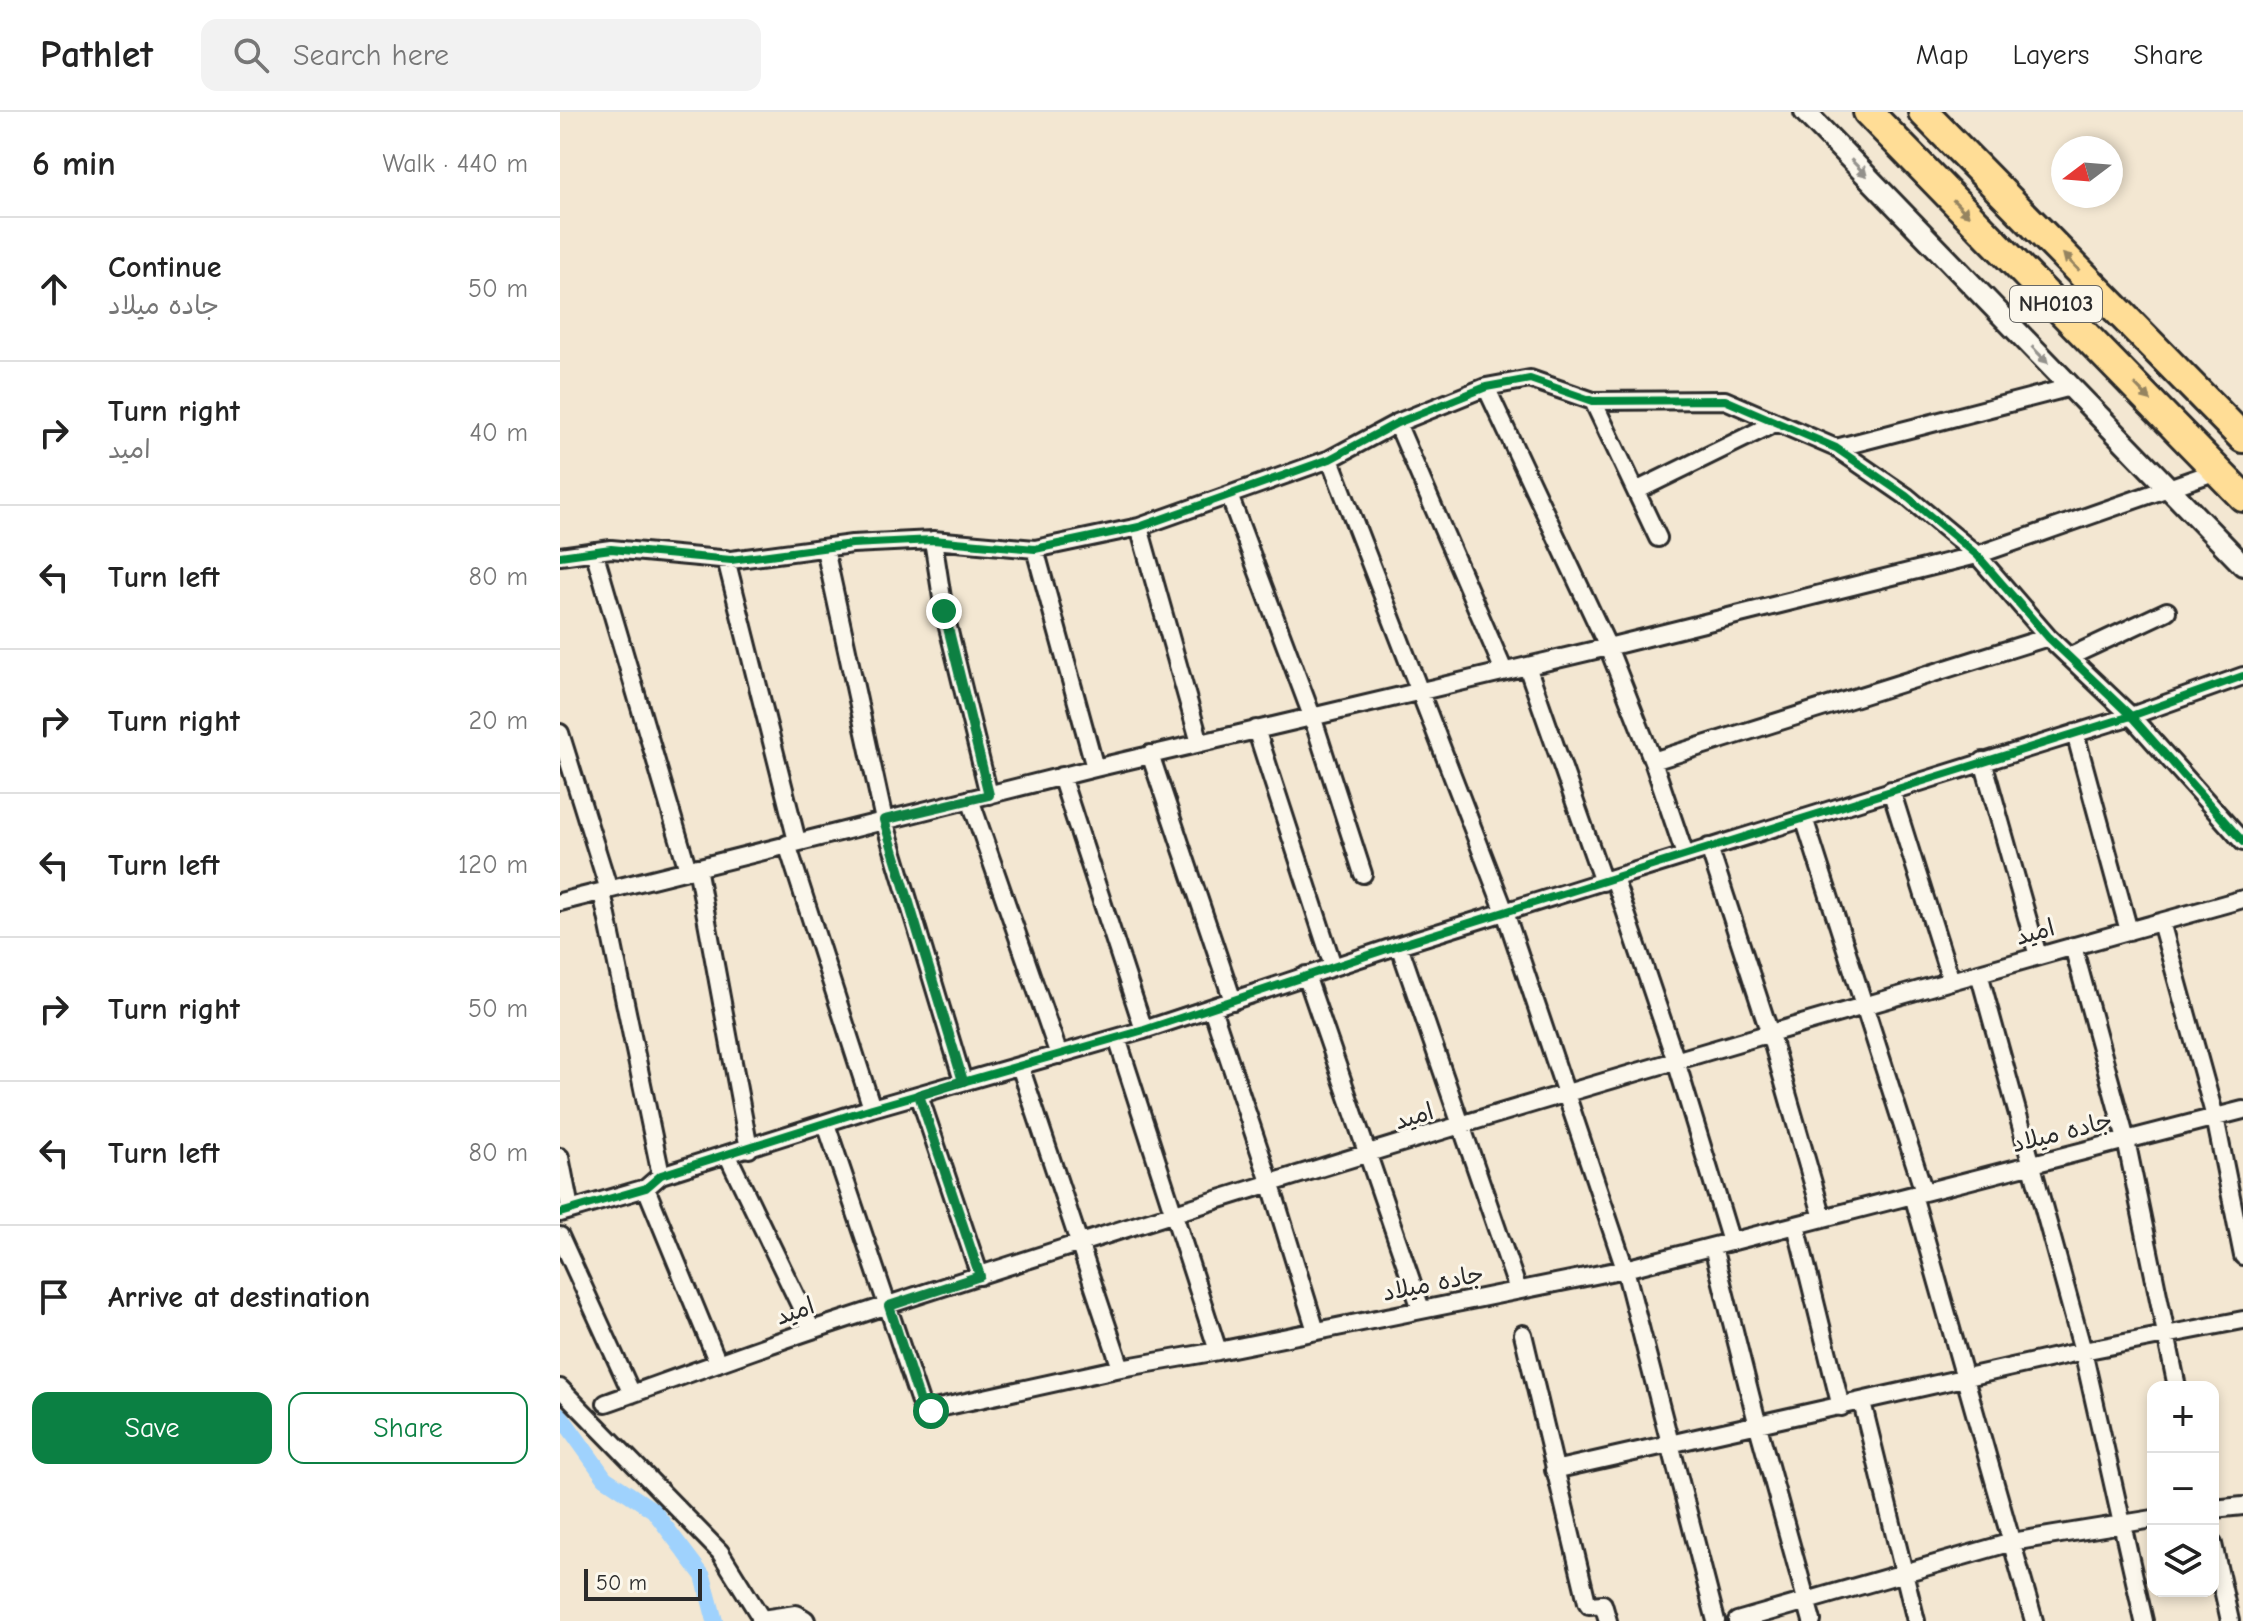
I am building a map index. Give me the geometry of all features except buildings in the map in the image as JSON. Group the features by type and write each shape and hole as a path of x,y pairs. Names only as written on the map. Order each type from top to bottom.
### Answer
{"highway":[{"name":"NH0103","path":"1868,112 2243,497"},
{"path":"1932,114 2243,438"}],"street":[{"path":"1805,112 2243,565"},
{"path":"560,556 611,549 726,559 852,544 933,540 1035,549 1139,527 1330,459 1397,423 1486,387 1530,379 1593,401 1725,400 1836,448 1906,496 1977,555 2048,637 2131,716 2243,842"},
{"path":"1486,387 1608,647 1653,761 1685,855"},
{"path":"1836,448 2071,387"},
{"path":"1593,401 1658,538"},
{"path":"1397,423 1504,671"},
{"path":"1636,491 1775,423"},
{"path":"1330,459 1505,912 1625,1269 1716,1621"},
{"path":"560,902 1150,754 1608,647 1977,555 2217,471"},
{"path":"1229,495 1312,716 1363,874"},
{"path":"1139,527 1200,743"},
{"path":"933,540 944,611 989,795"},
{"path":"825,549 884,820 963,1081"},
{"path":"1035,549 1095,768"},
{"path":"594,551 693,868 749,1149"},
{"path":"726,559 792,842 872,1108"},
{"path":"2069,657 2167,611"},
{"path":"1653,761 2048,637"},
{"path":"1527,666 1676,1061 1731,1242"},
{"path":"560,1157 565,1210 646,1188 661,1175 872,1108 1144,1030 1399,945 2131,716 2243,676"},
{"path":"1256,729 1333,966"},
{"path":"560,733 606,891 661,1175"},
{"path":"2075,733 2129,931"},
{"path":"1150,754 1233,1001"},
{"path":"1983,761 2038,956"},
{"path":"1061,776 1144,1030"},
{"path":"1891,790 1951,981"},
{"path":"970,799 1059,1055"},
{"path":"1804,818 1864,1005 1919,1194 1965,1378 2034,1621"},
{"path":"1709,847 1770,1034 1823,1218"},
{"name":"امید","path":"606,1403 812,1330 1175,1214 1864,1005 2243,899"},
{"path":"2161,922 2215,1117 2243,1256"},
{"path":"1399,945 1518,1290"},
{"path":"2073,946 2126,1140 2176,1381"},
{"path":"1979,973 2083,1351 2144,1621"},
{"path":"1306,975 1421,1309"},
{"path":"1212,1008 1316,1331"},
{"path":"1117,1038 1218,1351"},
{"path":"1020,1066 1121,1368"},
{"path":"919,1095 980,1276"},
{"name":"جاده میلاد","path":"826,1124 925,1411 1121,1368 1625,1269 2243,1110"},
{"path":"728,1156 812,1330"},
{"path":"646,1188 718,1363"},
{"path":"1796,1225 1841,1407"},
{"path":"560,1236 632,1394"},
{"path":"1713,1247 1812,1621"},
{"path":"1554,1470 2083,1351 2243,1320"},
{"path":"1523,1334 1587,1602 1589,1605 1603,1604 1608,1621"},
{"path":"560,1388 647,1481 720,1552 763,1621 796,1616 804,1621"},
{"path":"1862,1402 1916,1621"},
{"path":"2219,1508 2243,1506"},
{"path":"1737,1621 2012,1542 2147,1520"},
{"path":"2219,1571 2230,1621"}],"waterway":[{"path":"560,1415 605,1478 653,1510 703,1576 715,1621"}],"cycle path":[{"path":"560,556 611,549 731,560 852,544 933,540 1035,549 1139,527 1330,459 1397,423 1486,387 1530,379 1593,401 1725,400 1836,448 1906,496 1977,555 2048,637 2131,716 2243,842"},
{"path":"560,1213 646,1188 661,1175 872,1108 1144,1030 1399,945 2131,716 2243,676"}],"route":[{"path":"931,1411 922,1408 889,1306 980,1276 919,1095 963,1081 884,820 989,795 944,611"}]}
